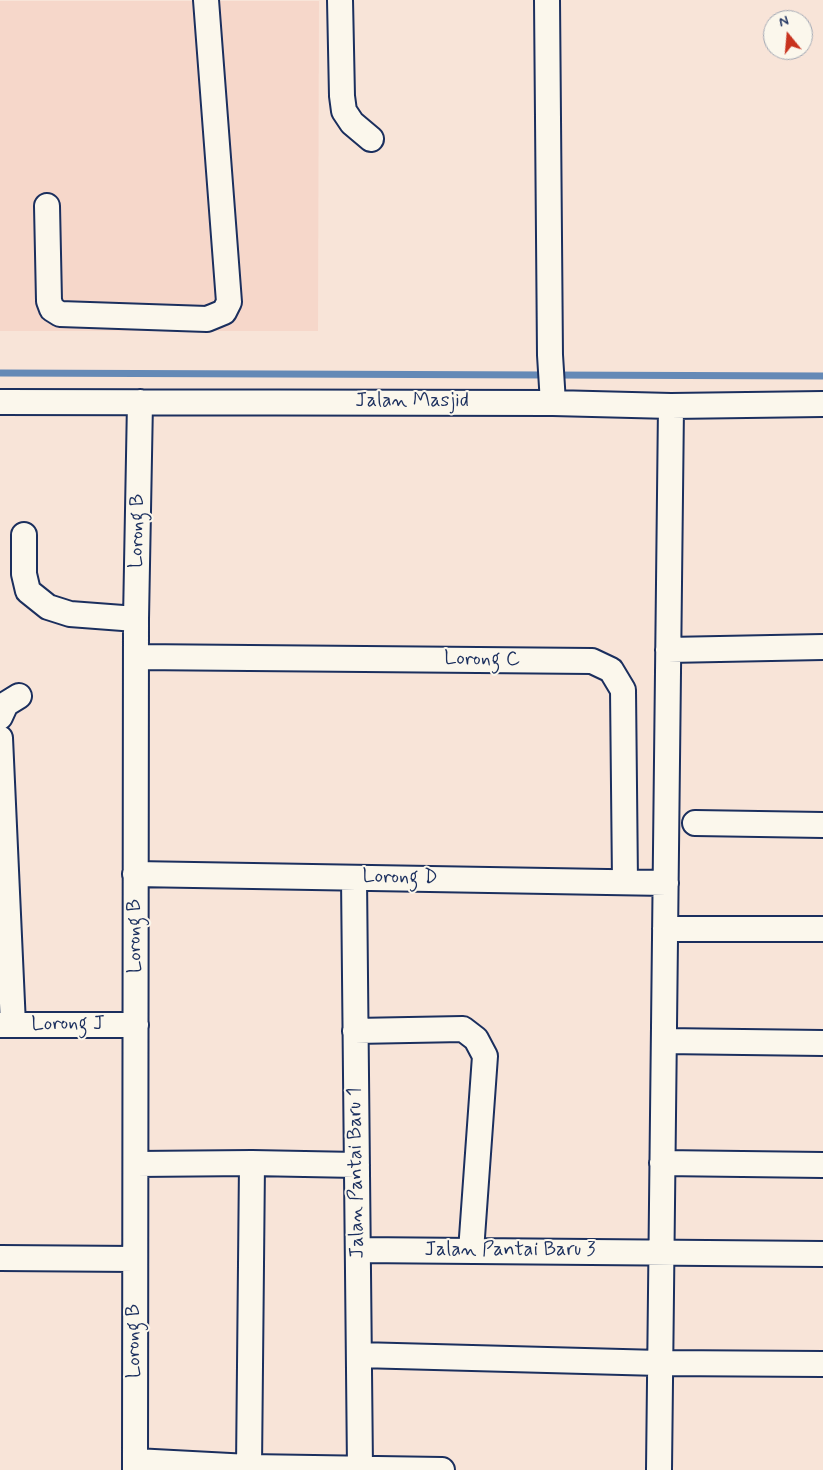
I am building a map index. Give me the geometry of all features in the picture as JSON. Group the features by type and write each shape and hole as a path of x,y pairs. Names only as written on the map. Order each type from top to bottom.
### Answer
{"street":[{"path":"47,206 49,301 52,309 60,314 207,319 224,312 229,302 206,0"},
{"path":"340,0 344,111 352,123 371,139"},
{"path":"547,0 550,355 553,392"},
{"name":"Jalan Masjid","path":"0,402 140,402 553,392 671,406 823,404"},
{"name":"Lorong B","path":"135,1465 136,620 140,402"},
{"path":"659,1470 671,406"},
{"path":"24,535 24,574 28,591 48,607 70,614 136,620"},
{"path":"668,650 823,647"},
{"name":"Lorong C","path":"136,657 592,661 611,670 624,690 625,882"},
{"path":"0,717 6,704 19,696"},
{"path":"0,738 6,1025"},
{"path":"695,823 823,825"},
{"name":"Lorong D","path":"135,874 666,883"},
{"name":"Jalan Pantai Baru 1","path":"354,878 360,1468"},
{"path":"665,928 823,929"},
{"name":"Lorong J","path":"6,1025 136,1025"},
{"path":"356,1032 463,1029 476,1039 485,1056 471,1251"},
{"path":"664,1041 823,1043"},
{"path":"136,1164 252,1163 357,1165"},
{"path":"249,1467 252,1163"},
{"path":"662,1163 823,1165"},
{"name":"Jalan Pantai Baru 3","path":"358,1250 823,1254"},
{"path":"0,1258 135,1259"},
{"path":"359,1355 660,1363 823,1364"},
{"path":"135,1465 442,1470"}],"shaded area":[{"path":"0,1 319,1 318,331 0,331"}],"waterway":[{"path":"0,373 823,376"}]}
